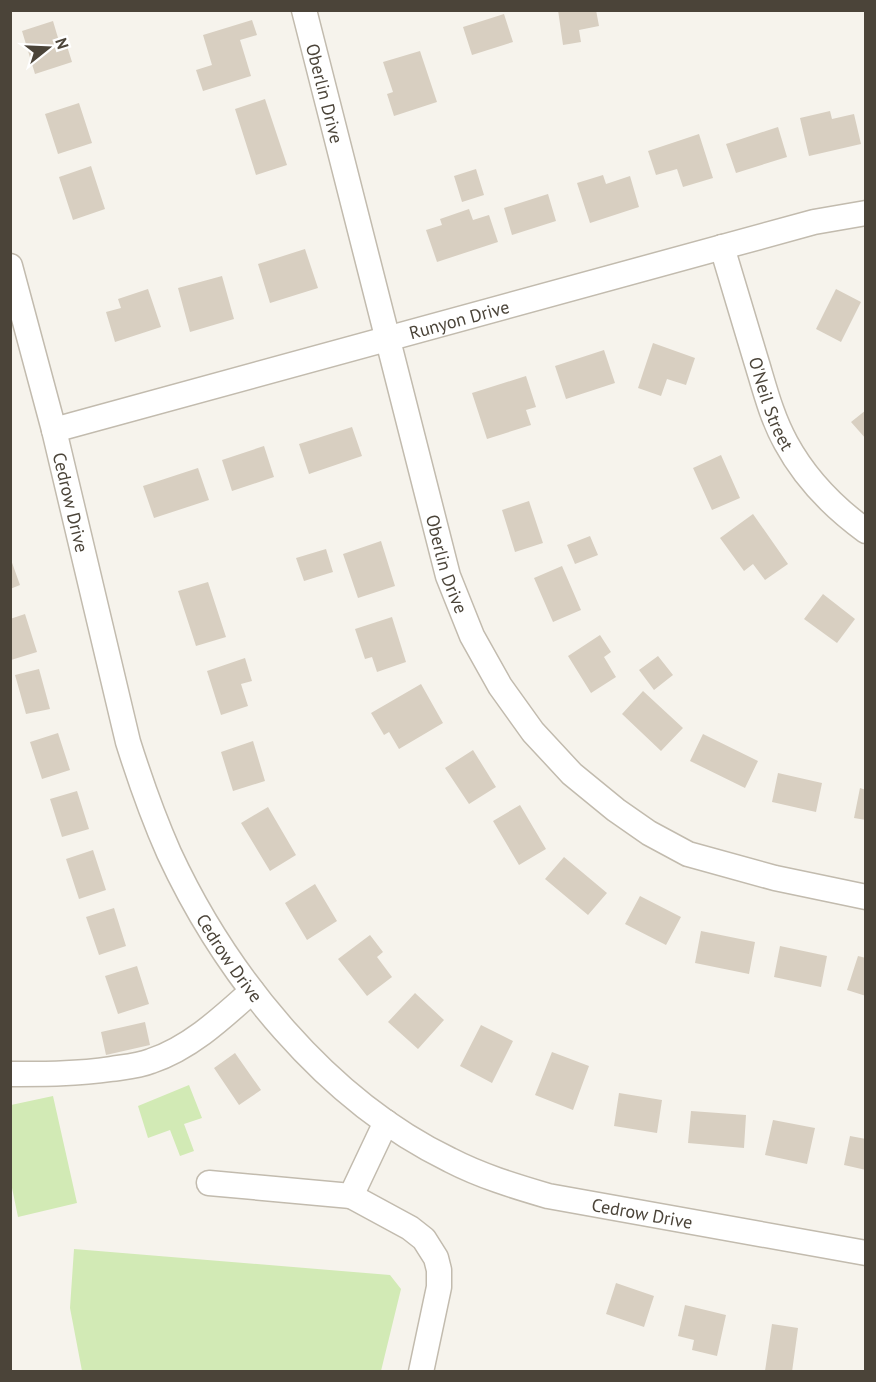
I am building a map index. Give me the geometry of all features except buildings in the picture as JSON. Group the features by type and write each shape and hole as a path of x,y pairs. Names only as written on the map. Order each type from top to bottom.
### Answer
{"street":[{"name":"Oberlin Drive","path":"304,10 448,576 472,636 500,686 533,732 572,774 616,810 650,833 687,854 775,878 866,897"},
{"name":"Runyon Drive","path":"54,430 814,222 866,213"},
{"name":"O'Neil Street","path":"722,247 771,411 786,443 823,495 866,531"},
{"name":"Cedrow Drive","path":"10,266 54,430 128,742 144,793 170,854 207,925 252,991 303,1052 360,1104 403,1134 449,1160 497,1181 548,1196 866,1253"},
{"path":"10,1074 75,1073 129,1067 152,1061 193,1040 252,991"},
{"path":"351,1196 386,1122"},
{"path":"209,1184 351,1196 410,1228 424,1239 436,1258 440,1270 439,1287 421,1371"}],"green space":[{"path":"189,1085 202,1118 184,1124 194,1151 180,1156 170,1130 148,1138 138,1106"},
{"path":"53,1096 77,1203 18,1217 11,1183 11,1105"},
{"path":"74,1249 390,1275 401,1289 381,1371 82,1371 70,1308"}]}
